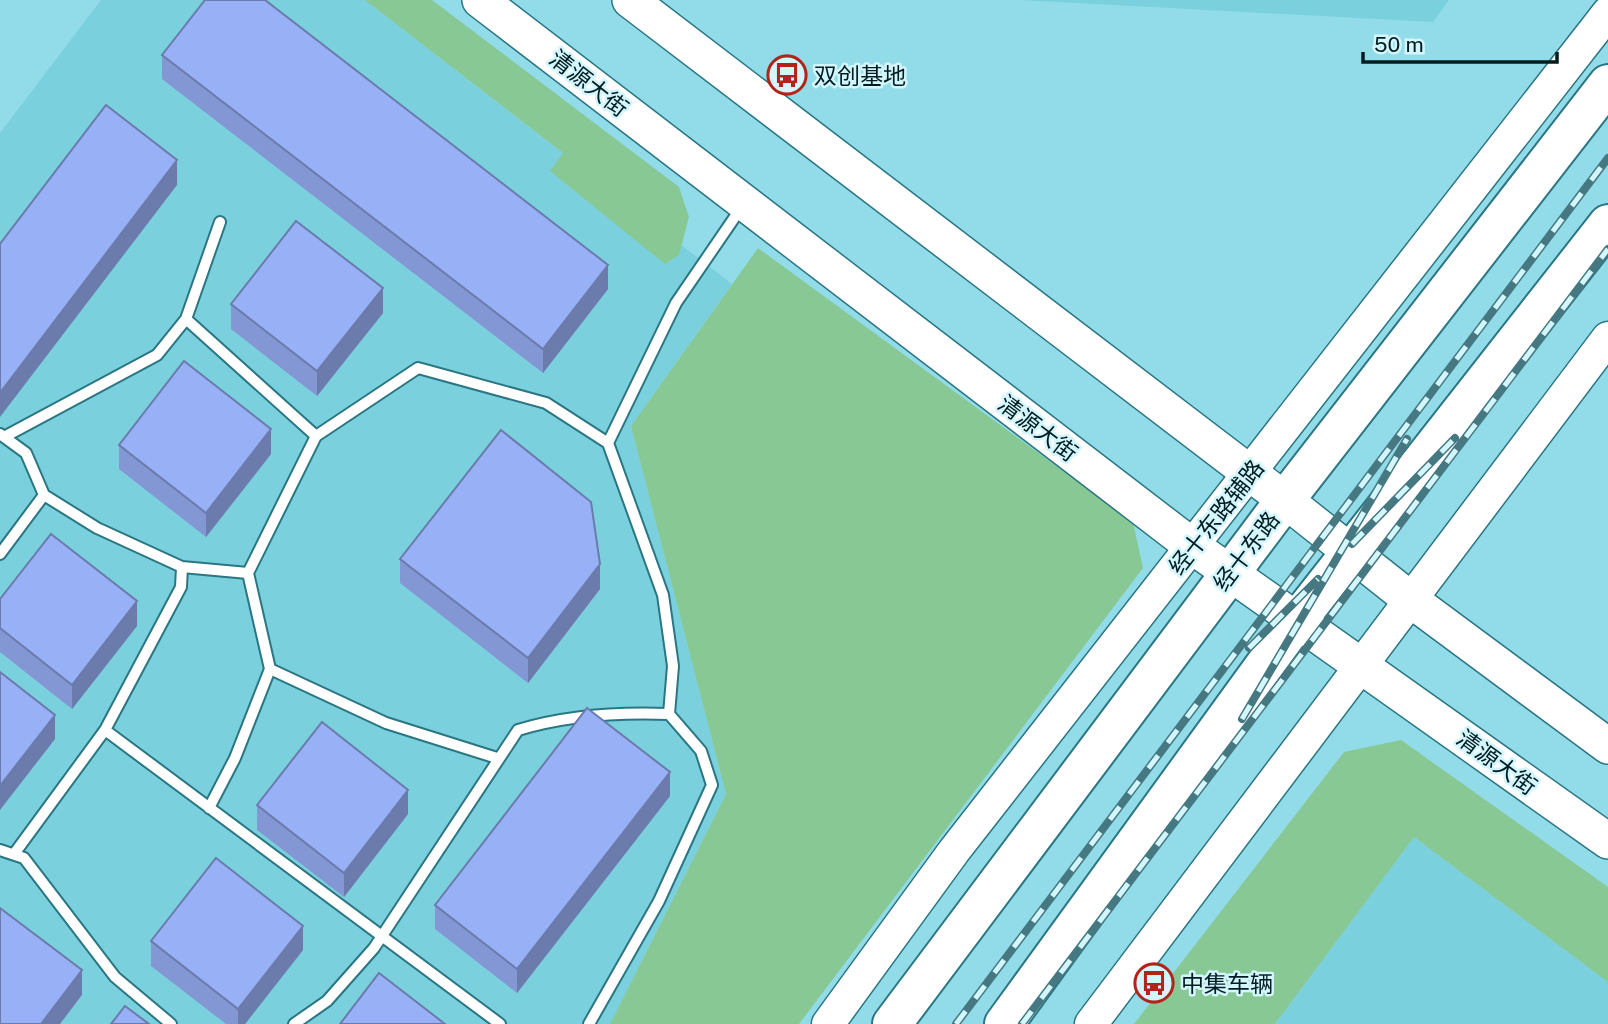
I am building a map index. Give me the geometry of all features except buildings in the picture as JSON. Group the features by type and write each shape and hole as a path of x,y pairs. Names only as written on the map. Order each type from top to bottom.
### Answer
{"highway":[{"name":"经十东路","path":"892,1024 1284,500 1608,84"},
{"path":"1004,1024 1296,622 1608,224"}],"main road":[{"name":"清源大街","path":"480,0 1192,546 1608,841"},
{"path":"630,0 1284,500 1350,554 1608,746"}],"street":[{"name":"经十东路辅路","path":"828,1024 963,841 1608,13"},
{"path":"1091,1024 1608,338"}],"lane":[{"path":"608,443 676,303 745,203"},
{"path":"220,222 186,319 157,355 2,436 26,453 44,495 97,528 182,567 248,573"},
{"path":"186,319 316,436"},
{"path":"209,808 235,758 270,669 248,573 316,436 418,368 546,403 608,443 663,594 673,666 669,714 701,751 712,785 659,901 589,1024"},
{"path":"0,554 44,495"},
{"path":"14,854 105,730 181,587 182,567"},
{"path":"270,669 386,723 497,758"},
{"path":"295,1024 327,1001 381,937 518,730 550,720 622,713 669,714"},
{"path":"105,730 500,1024"},
{"path":"0,850 24,858 115,977 171,1024"}],"shaded area":[{"path":"101,0 365,0 732,284 631,426 726,794 610,1024 0,1024 0,133"},
{"path":"1020,0 1449,0 1433,22"},
{"path":"1414,837 1608,982 1608,1024 1275,1024"}],"green space":[{"path":"365,0 432,0 679,187 689,217 679,255 665,264 550,171 563,153"},
{"path":"758,248 1133,522 1143,568 799,1024 610,1024 726,794 631,426"},
{"path":"1401,740 1608,887 1608,982 1414,837 1275,1024 1134,1024 1344,752"}],"railway":[{"path":"956,1024 1608,158"},
{"path":"1022,1024 1608,249"},
{"path":"1352,544 1455,438"},
{"path":"1242,719 1407,439"},
{"path":"1249,648 1318,579"}],"place":[{"name":"双创基地","path":"787,75"},
{"name":"中集车辆","path":"1154,983"}]}
